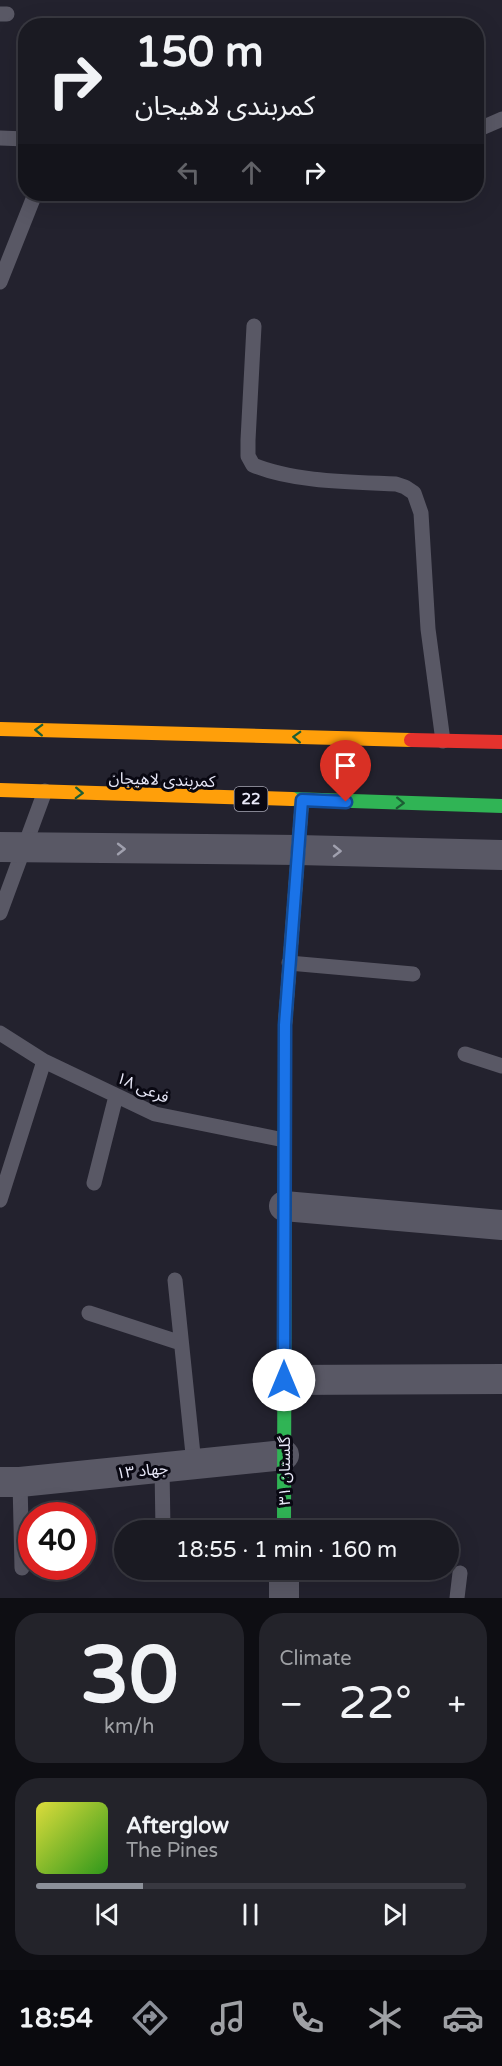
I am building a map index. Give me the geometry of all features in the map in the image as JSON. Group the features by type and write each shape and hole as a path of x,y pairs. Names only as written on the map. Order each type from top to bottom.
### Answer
{"main road":[{"path":"0,729 502,742"},
{"name":"کمربندی لاهیجان","path":"0,790 502,806"},
{"name":"گلستان ۳۱","path":"284,1520 285,1025 302,800"}],"street":[{"path":"12,848 298,850 502,855"},
{"path":"284,1206 502,1225"},
{"path":"284,1380 502,1378"},
{"name":"جهاد ۱۳","path":"10,1482 284,1455"},
{"path":"284,1580 284,1598"}],"lane":[{"path":"484,127 502,119"},
{"path":"0,138 18,139"},
{"path":"0,282 32,201"},
{"path":"254,326 248,440 248,456 253,465 268,471 332,481 396,484 414,493 421,513 428,629 443,741"},
{"path":"0,913 12,848 45,791"},
{"path":"289,963 413,974"},
{"name":"فرعی ۱۸","path":"0,1033 44,1061 155,1114 284,1140"},
{"path":"465,1054 502,1066"},
{"path":"0,1200 44,1061"},
{"path":"94,1183 116,1096"},
{"path":"175,1280 194,1464"},
{"path":"89,1313 181,1343"},
{"path":"162,1467 163,1520"},
{"path":"10,1482 18,1539"},
{"path":"457,1598 458,1580"}],"traffic: fast":[{"path":"292,799 502,806"},
{"path":"284,1520 285,1066"}],"traffic: slow":[{"path":"0,729 411,740"},
{"path":"0,790 292,799"},
{"path":"285,1066 285,1025 302,800"}],"traffic: jam":[{"path":"411,740 502,742"}],"route":[{"path":"284,1380 285,1025 302,800 346,802"}]}
